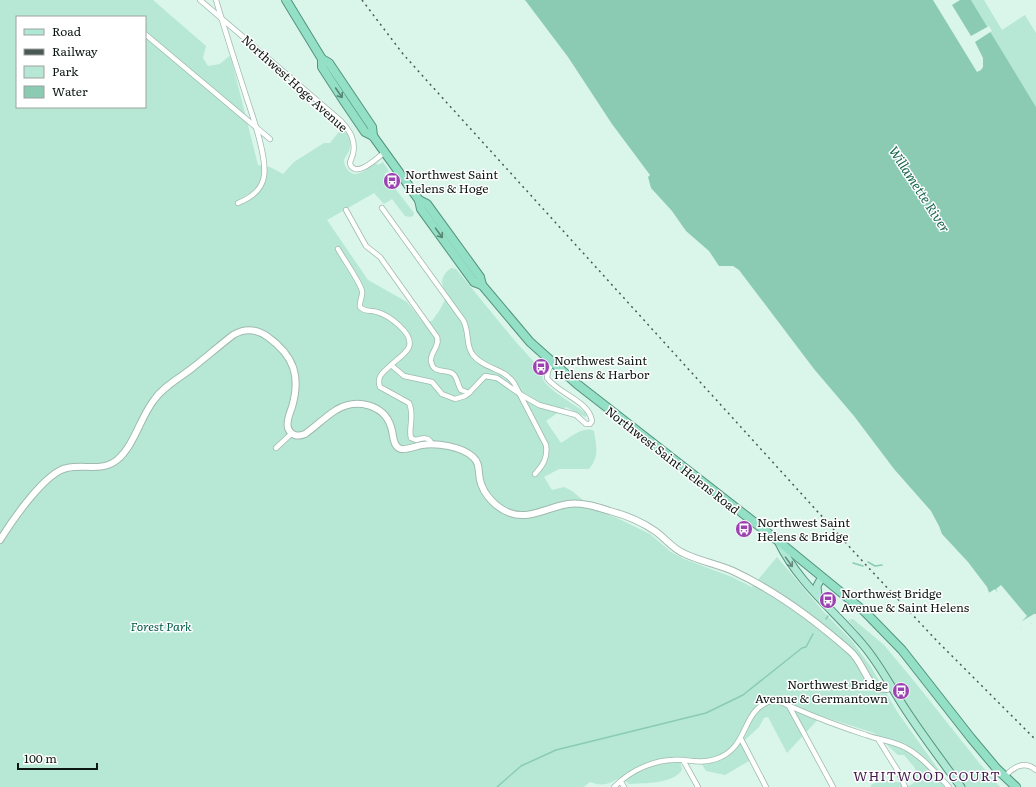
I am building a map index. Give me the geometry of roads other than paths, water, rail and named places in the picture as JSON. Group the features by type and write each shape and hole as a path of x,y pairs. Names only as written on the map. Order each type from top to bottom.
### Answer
{"highway":[{"name":"Northwest Saint Helens Road","path":"286,0 322,59 322,67 366,132 373,136 419,200 421,209 474,282 482,285 530,342 552,363 598,401 777,540 865,612 902,650 971,738 1016,787"}],"main road":[{"path":"0,540 18,513 46,481 63,468 106,466 118,459 131,442 146,411 160,393 234,335 240,332 252,330 265,335 282,350 292,364 297,383 288,422 288,428 291,434 298,436 305,434 336,410 347,405 359,403 372,406 384,415 392,428 394,442 399,448 404,449 422,445 432,445 462,450 474,458 478,466 482,484 488,496 493,502 511,514 528,515 569,504 580,504 612,511 636,521 655,531 681,552 714,564 777,595 849,650 861,664 876,688 887,689 891,686"},
{"path":"777,540 785,556 804,582 865,647 904,708 961,787"},
{"path":"818,596 817,586 822,577"}],"street":[{"name":"Northwest Hoge Avenue","path":"200,0 345,125 352,136 354,143 353,154 350,161 352,168 355,170 361,169 385,152"},
{"path":"216,0 256,128 264,162 264,178 257,192 249,199 238,203"},
{"path":"146,35 270,139"},
{"path":"382,208 463,320 467,328 469,346 472,355 481,362 507,375 512,380 546,445 547,454 545,462 535,474"},
{"path":"346,210 366,246 380,257 437,337 438,344 431,359 433,366 437,370 453,374 457,379 461,390 469,393"},
{"path":"338,249 361,288 362,296 359,302 360,307 363,310 386,315 398,324 406,336 409,343 408,347 379,377 378,380 380,387 409,403 412,417 410,436 412,439 416,440 425,438 428,439 432,445"},
{"path":"391,365 404,376 432,382 442,394 451,398 461,398 469,393 481,380 488,376 496,378 539,405 576,415 586,424 591,423 591,416 582,404 560,390 548,379 548,371 552,363"},
{"path":"276,448 291,434"},
{"path":"614,787 633,773 654,762 683,760 704,762 725,756 734,748 741,738 755,712 764,703 776,700 829,723 907,748 949,787"},
{"path":"788,706 833,787"},
{"path":"741,738 766,787"},
{"path":"878,739 898,771 905,787"},
{"path":"683,760 698,787"},
{"path":"1005,776 1019,765 1030,766 1036,770"},
{"path":"621,782 624,787"}],"water":[{"name":"Willamette River","path":"525,0 971,0 1036,107 1036,622 1021,629 990,595 987,587 968,562 942,534 931,511 894,469 854,416 814,369 739,270 733,266 719,266 709,251 686,231 672,211 651,188 648,177 650,175 612,124 568,57"}],"waterway":[{"path":"868,562 875,566 882,565"},
{"path":"853,563 863,566"},
{"path":"497,787 521,766 556,750 706,713 743,695 802,648 806,647 813,634"}],"railway":[{"path":"362,0 403,54 866,565 937,641 1036,740"}],"place":[{"name":"Northwest Saint Helens & Hoge","path":"392,181"},
{"name":"Northwest Saint Helens & Harbor","path":"541,367"},
{"name":"Northwest Saint Helens & Bridge","path":"744,529"},
{"name":"Northwest Bridge Avenue & Saint Helens","path":"828,600"},
{"name":"Northwest Bridge Avenue & Germantown","path":"901,691"}],"district":[{"name":"WHITWOOD COURT","path":"927,775"}],"park label":[{"name":"Forest Park","path":"161,626"}]}
